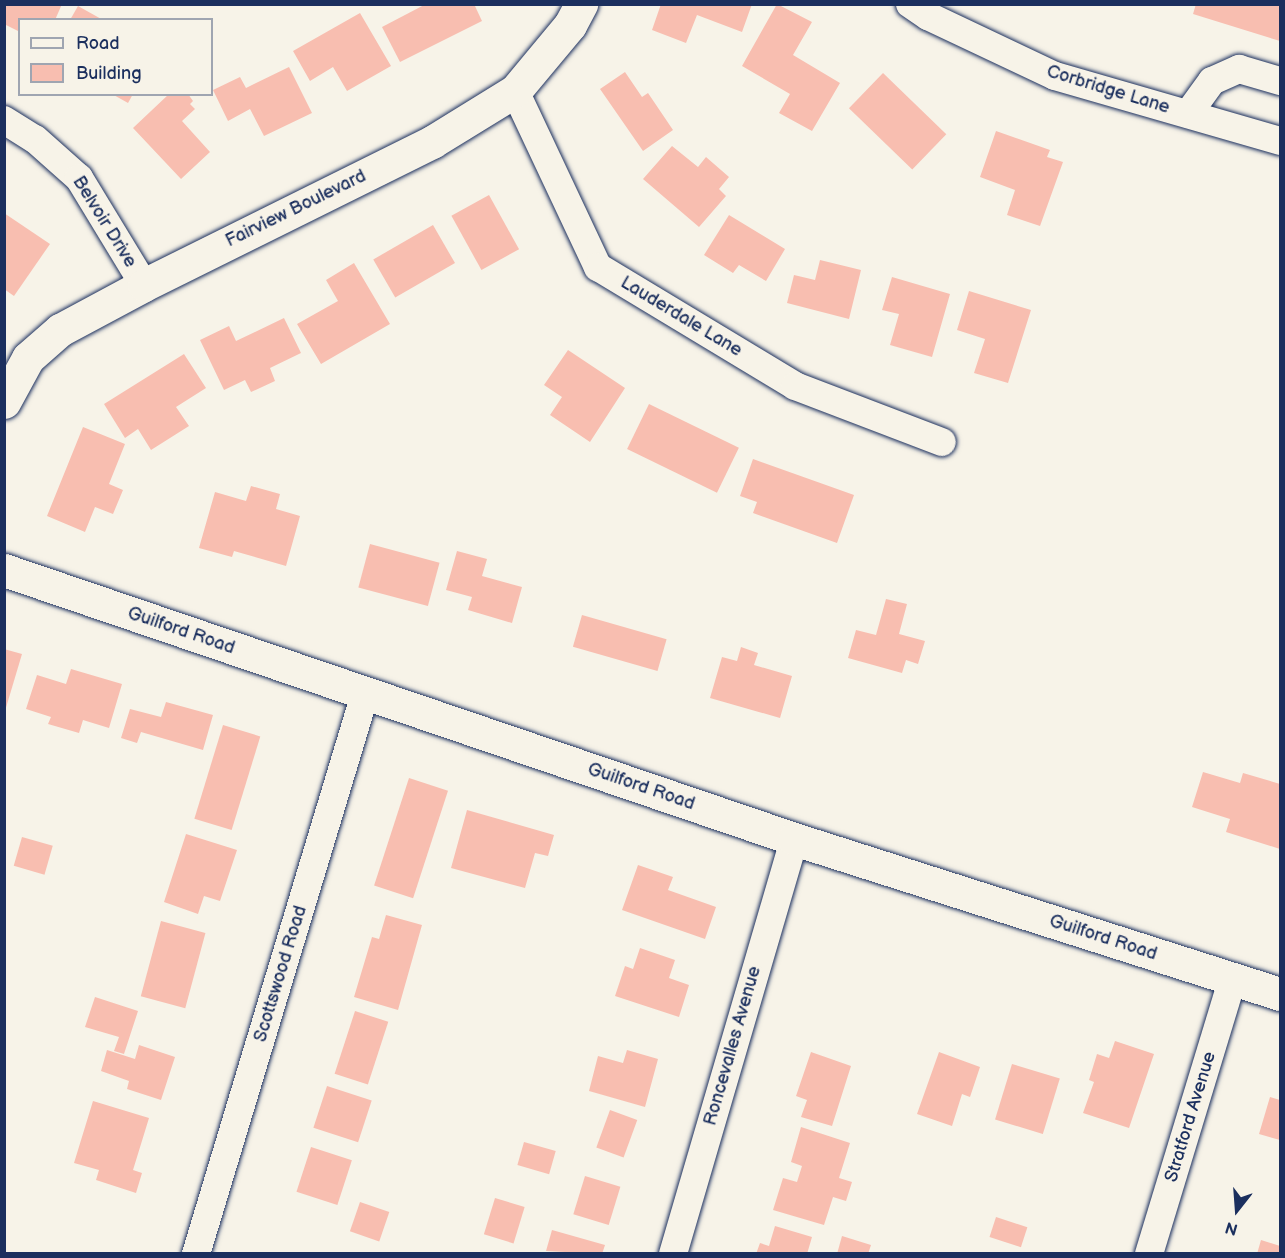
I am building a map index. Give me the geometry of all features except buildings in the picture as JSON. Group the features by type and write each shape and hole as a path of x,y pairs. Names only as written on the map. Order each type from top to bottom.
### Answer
{"street":[{"name":"Fairview Boulevard","path":"4,402 28,358 60,330 144,285 432,142 514,91 570,25 581,4"},
{"name":"Corbridge Lane","path":"910,4 928,16 1055,76 1281,141"},
{"path":"1188,114 1212,81 1239,69 1281,81"},
{"name":"Lauderdale Lane","path":"514,91 598,267 795,386 942,442"},
{"name":"Belvoir Drive","path":"4,120 35,139 79,178 144,285"},
{"name":"Guilford Road","path":"4,570 794,838 1281,994"},
{"name":"Scottswood Road","path":"196,1254 365,694"},
{"name":"Roncevalles Avenue","path":"673,1254 794,838"},
{"name":"Stratford Avenue","path":"1149,1254 1233,980"}]}
